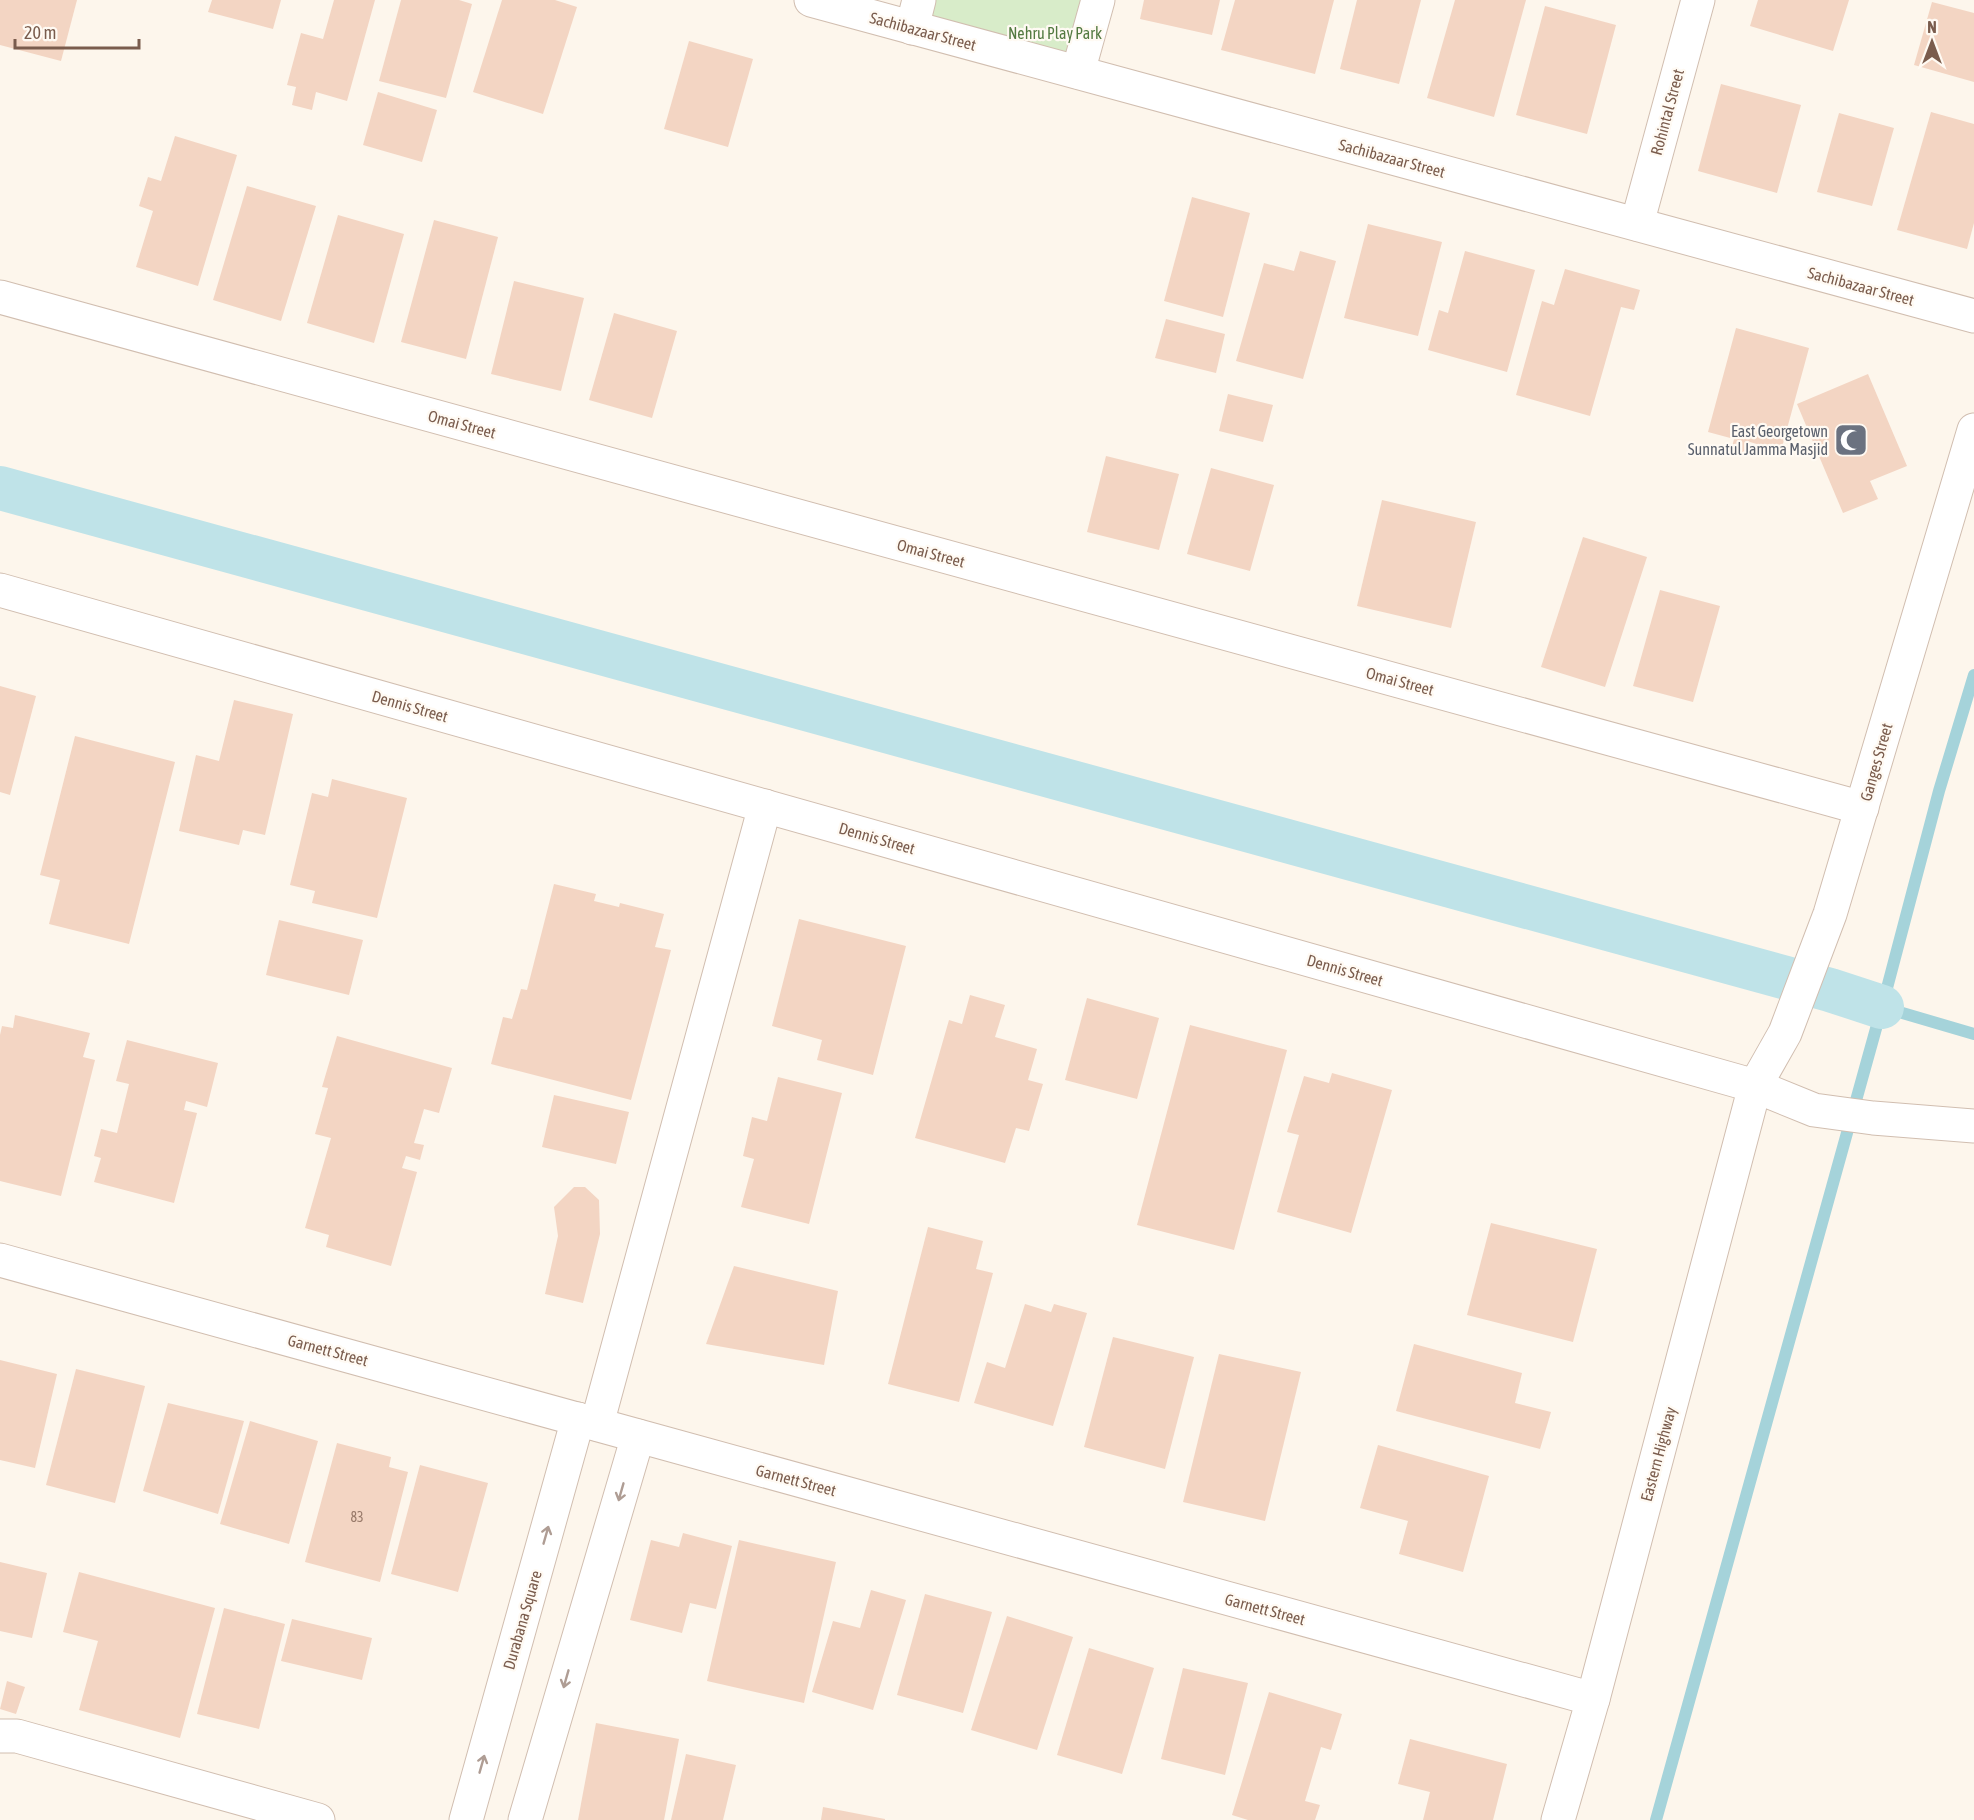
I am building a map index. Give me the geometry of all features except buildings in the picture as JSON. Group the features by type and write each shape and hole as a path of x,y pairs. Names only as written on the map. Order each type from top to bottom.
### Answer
{"street":[{"name":"Sachibazaar Street","path":"811,0 916,14 1078,72 1974,316"},
{"path":"1078,72 1098,0"},
{"name":"Rohintal Street","path":"1636,224 1698,0"},
{"name":"Omai Street","path":"0,297 1862,808"},
{"name":"Ganges Street","path":"1755,1086 1785,1033 1830,914 1974,430"},
{"name":"Dennis Street","path":"0,590 1755,1086 1814,1110 1873,1118 1974,1126"},
{"name":"Durabana Square","path":"466,1820 588,1422 765,806"},
{"name":"Eastern Highway","path":"1558,1820 1593,1699 1755,1086"},
{"name":"Garnett Street","path":"0,1260 1593,1699"},
{"path":"525,1820 638,1436"},
{"path":"0,1736 17,1736 318,1820"}],"green space":[{"name":"Nehru Play Park","path":"920,0 1098,0 1078,72 912,28"}],"waterway":[{"path":"0,488 1830,990 1882,1007"},
{"path":"1656,1820 1882,1007 1939,791 1974,675"},
{"path":"1882,1007 1974,1034"}],"place":[{"name":"East Georgetown Sunnatul Jamma Masjid","path":"1851,440"}]}
